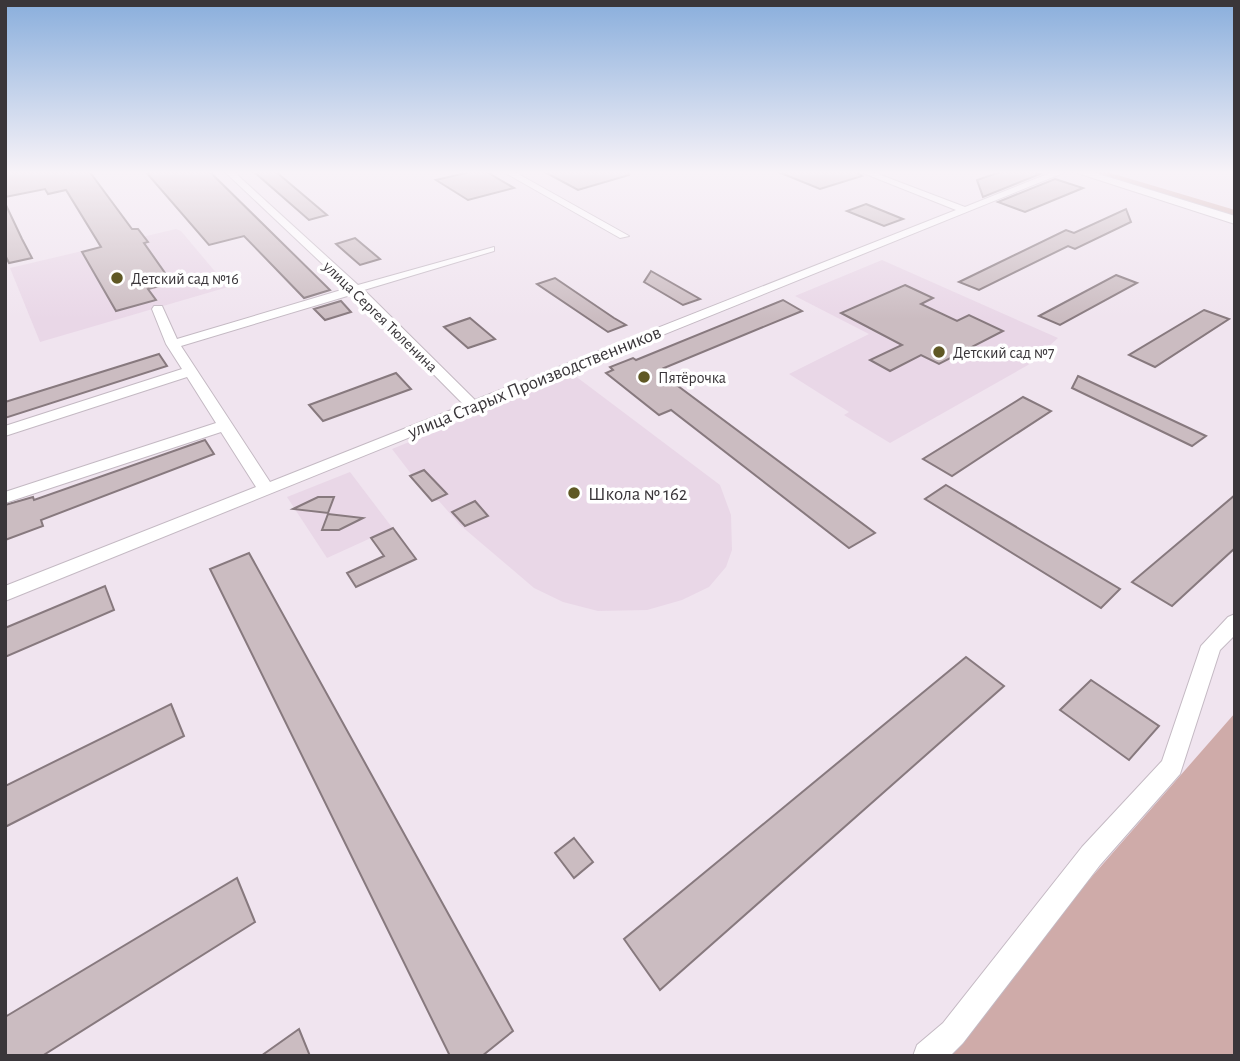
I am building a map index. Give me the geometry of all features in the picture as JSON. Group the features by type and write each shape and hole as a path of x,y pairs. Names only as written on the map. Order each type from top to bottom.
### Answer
{"street":[{"name":"улица Сергея Тюленина","path":"282,221 356,289 472,405"},
{"path":"596,221 624,236"},
{"name":"улица Старых Производственников","path":"5,594 938,221"},
{"path":"173,344 490,249"},
{"path":"158,309 173,344 261,483 267,488"},
{"path":"5,431 191,371"},
{"path":"5,498 226,425"},
{"path":"928,1056 953,1033 1091,856 1172,767 1211,646 1235,622"}],"shaded area":[{"name":"Детский сад №16","path":"176,229 181,231 228,287 40,342 10,268"},
{"name":"Детский сад №7","path":"882,260 1058,338 1028,365 890,443 844,415 849,412 789,374 869,334 795,296"},
{"name":"Школа № 162","path":"574,375 720,485 731,515 732,550 726,567 709,587 682,600 647,610 598,611 563,602 534,588 460,525 439,501 432,501 392,449"},
{"path":"350,472 416,559 394,569 371,538 327,558 287,497"},
{"path":"1235,713 1235,1056 935,1056"}],"building":[{"path":"5,221 13,221 32,258 9,263 5,255"},
{"path":"85,221 126,221 132,229 138,229 148,242 144,243 172,283 148,289 156,300 116,311 82,252 101,247"},
{"path":"188,221 259,221 330,290 304,298 244,236 209,245"},
{"path":"870,221 899,221 884,226"},
{"path":"1101,221 1131,222 1075,249 1068,246 979,290 959,282 1066,230 1074,233"},
{"path":"355,238 380,259 360,265 336,244"},
{"path":"651,271 700,299 683,305 644,282"},
{"path":"1116,275 1137,283 1060,325 1039,316"},
{"path":"555,278 626,325 608,332 537,284"},
{"path":"905,285 933,298 921,304 957,321 969,315 1003,331 939,364 921,355 890,371 870,360 902,345 841,313"},
{"path":"783,300 802,311 664,368 686,383 678,386 875,533 849,548 671,410 659,415 606,373 613,370 610,367 633,358 636,360"},
{"path":"341,301 351,312 325,320 314,309"},
{"path":"1204,310 1229,319 1155,367 1129,355"},
{"path":"470,318 495,339 468,348 444,327"},
{"path":"159,354 167,366 5,418 5,402"},
{"path":"396,373 411,389 323,421 309,405"},
{"path":"1078,376 1206,436 1192,446 1072,388"},
{"path":"1023,397 1051,411 952,476 923,459"},
{"path":"205,440 214,454 41,520 43,526 5,540 5,505 33,497 34,500"},
{"path":"424,470 447,494 432,501 410,476"},
{"path":"946,485 1120,589 1101,608 925,499"},
{"path":"1235,495 1235,548 1172,606 1132,582"},
{"path":"318,497 334,497 328,513 293,509"},
{"path":"475,501 488,516 465,526 452,512"},
{"path":"328,514 363,518 339,530 322,530"},
{"path":"393,528 416,559 356,587 347,573 384,556 371,538"},
{"path":"249,553 513,1031 482,1056 450,1056 210,569"},
{"path":"105,586 114,610 5,657 5,628"},
{"path":"966,657 1004,686 660,990 624,939"},
{"path":"1091,680 1159,726 1129,760 1060,710"},
{"path":"171,704 184,736 5,827 5,786"},
{"path":"574,838 593,862 574,878 555,853"},
{"path":"237,878 255,922 42,1056 5,1056 5,1017"},
{"path":"299,1029 310,1056 261,1056"}],"place":[{"name":"Детский сад №16","path":"117,278"},
{"name":"Детский сад №7","path":"939,352"},
{"name":"Пятёрочка","path":"644,377"},
{"name":"Школа № 162","path":"574,493"}]}
